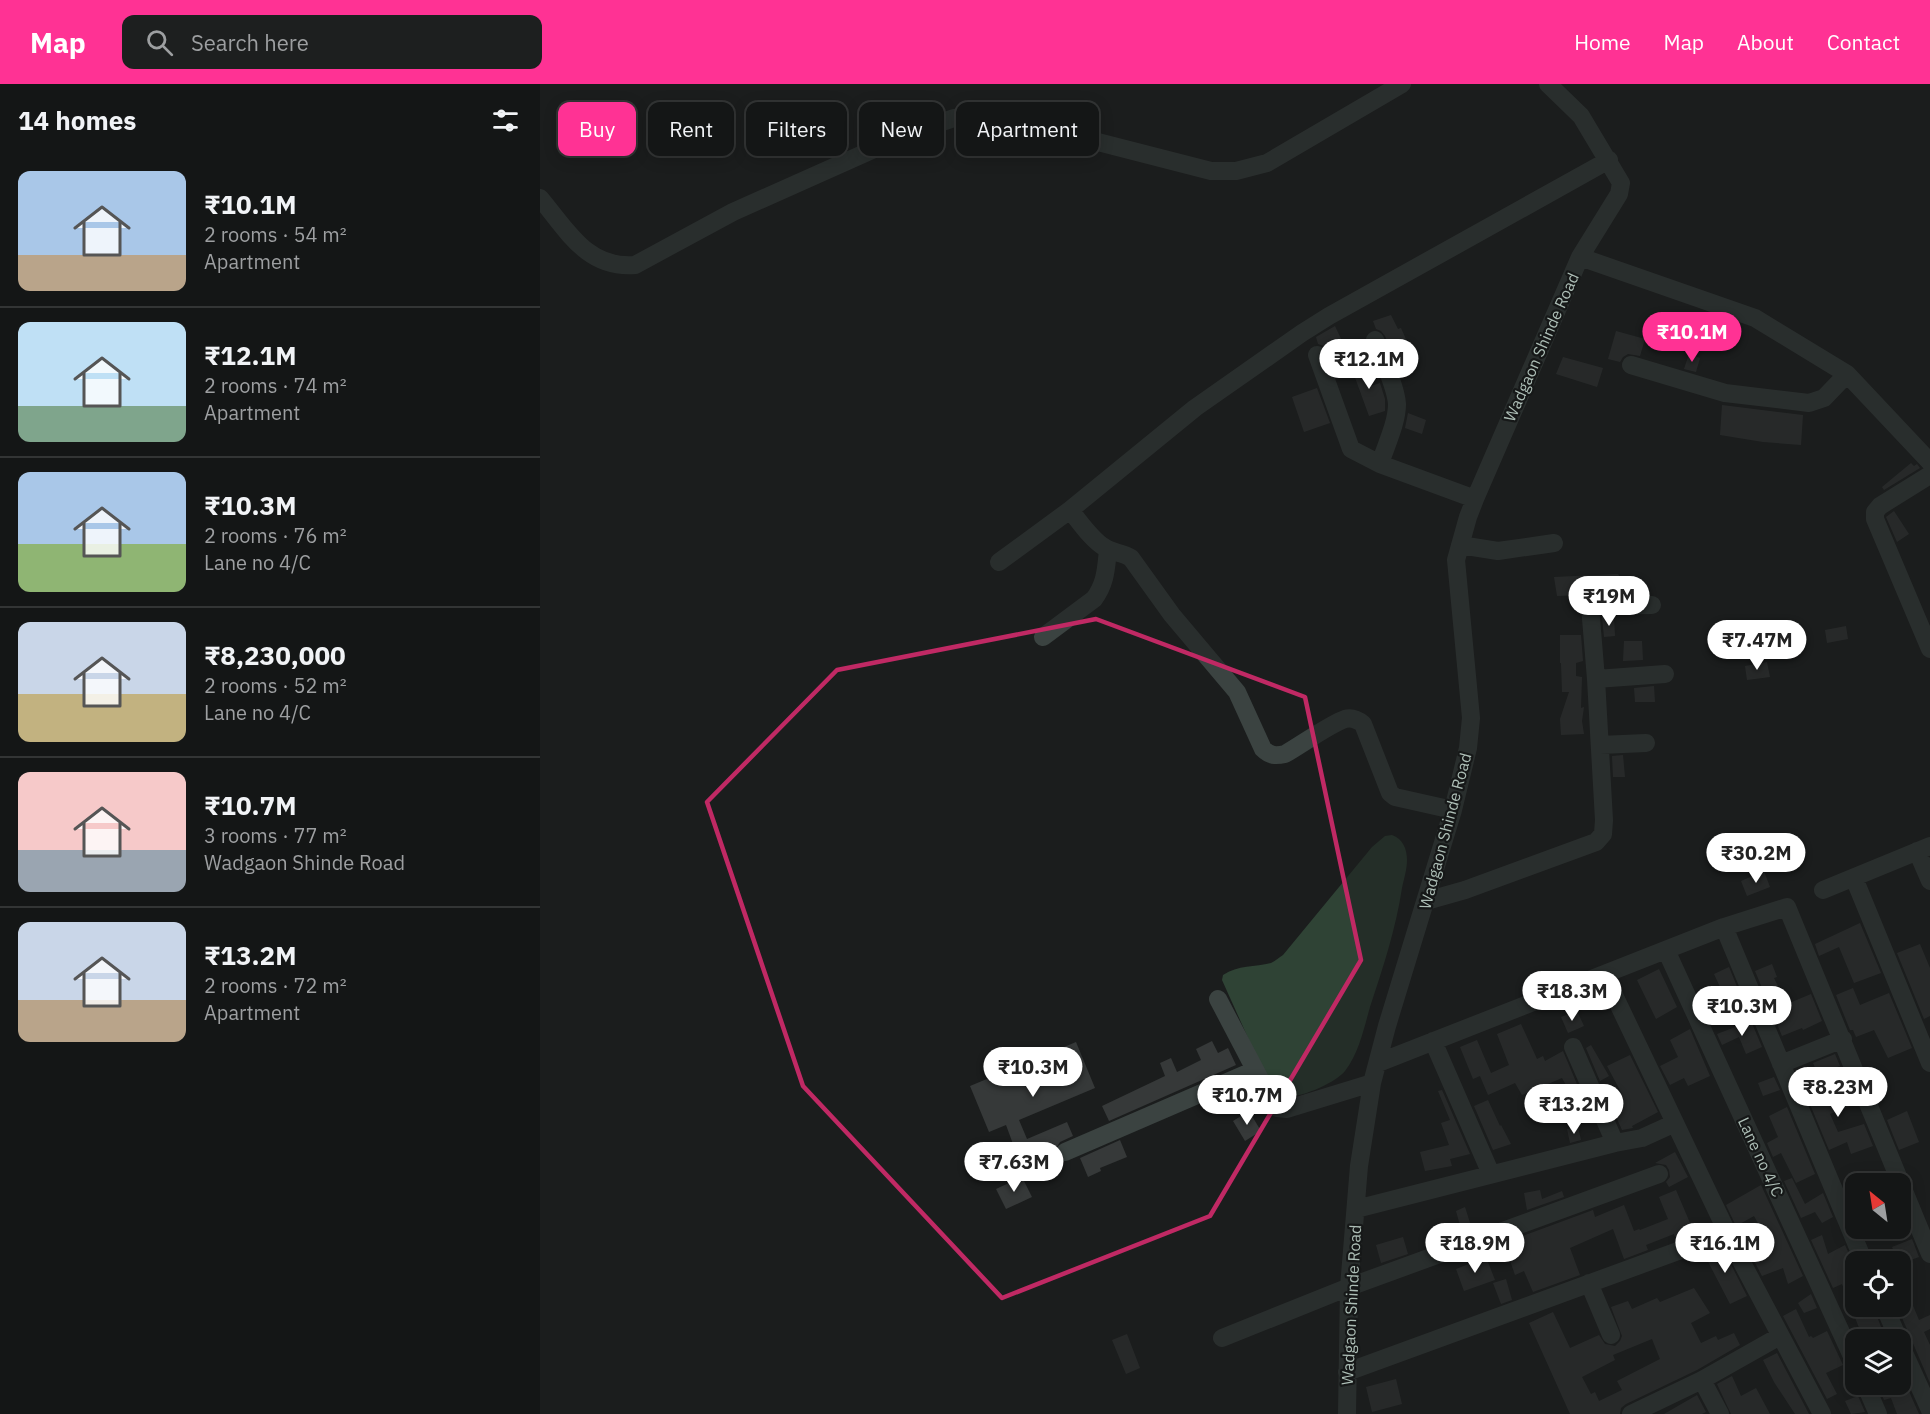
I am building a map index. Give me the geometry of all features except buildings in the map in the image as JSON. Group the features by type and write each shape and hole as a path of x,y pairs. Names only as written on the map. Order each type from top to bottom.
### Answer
{"street":[{"path":"540,198 585,251 600,261 619,267 635,265 733,212 910,133 954,118 989,114 1211,171 1236,171 1268,163 1402,84"},
{"name":"Wadgaon Shinde Road","path":"1347,1414 1349,1287 1359,1166 1372,1083 1387,1026 1453,810 1468,748 1471,718 1456,560 1475,498 1580,257 1618,194 1621,183 1581,116 1548,84"},
{"path":"999,562 1070,510 1195,408 1302,333 1609,160"},
{"path":"1580,257 1755,318 1848,374 1930,462"},
{"path":"1376,340 1397,405 1380,464"},
{"path":"1317,355 1351,449 1380,464 1475,498"},
{"path":"1631,365 1725,393 1809,403 1824,398 1848,374"},
{"path":"1930,476 1880,506 1875,512 1875,519 1930,649"},
{"path":"1070,510 1101,546 1131,558 1172,615 1232,684 1242,700 1263,749 1269,755 1286,754 1346,718 1353,718 1363,724 1390,793 1395,797 1453,810"},
{"path":"1460,545 1498,550 1554,543"},
{"path":"1043,637 1094,599 1100,591 1105,579 1108,550"},
{"path":"1426,901 1465,890 1596,842 1603,834 1600,745 1590,606 1652,605"},
{"path":"1596,679 1665,674"},
{"path":"1600,745 1646,743"},
{"path":"1823,890 1924,848 1930,881"},
{"path":"1854,878 1930,1063"},
{"path":"1378,1063 1724,927 1787,907 1930,1254"},
{"path":"1724,927 1859,1251"},
{"name":"Lane no 4/C","path":"1666,950 1845,1341"},
{"path":"1604,974 1737,1255 1822,1414"},
{"path":"1218,999 1277,1108 1287,1109 1372,1083"},
{"path":"1781,1064 1843,1039"},
{"path":"1433,1041 1491,1174"},
{"path":"1573,1047 1615,1143"},
{"path":"1065,1152 1255,1070"},
{"path":"1356,1209 1642,1138 1675,1123"},
{"path":"1222,1338 1349,1287 1659,1173"},
{"path":"1347,1371 1689,1247"},
{"path":"1589,1283 1611,1335"},
{"path":"1631,1414 1702,1380 1780,1336"},
{"path":"1911,1368 1930,1410"},
{"path":"1702,1380 1720,1414"},
{"path":"1870,1395 1878,1414"}],"highlighted area":[{"path":"1096,619 1305,697 1361,960 1210,1216 1002,1298 803,1086 707,802 837,670"}],"shaded area":[{"path":"1392,835 1402,842 1405,848 1406,870 1389,948 1357,1048 1345,1071 1333,1081 1304,1094 1279,1096 1258,1060 1222,980 1223,975 1241,968 1271,963 1283,955 1372,847 1385,836"}]}
